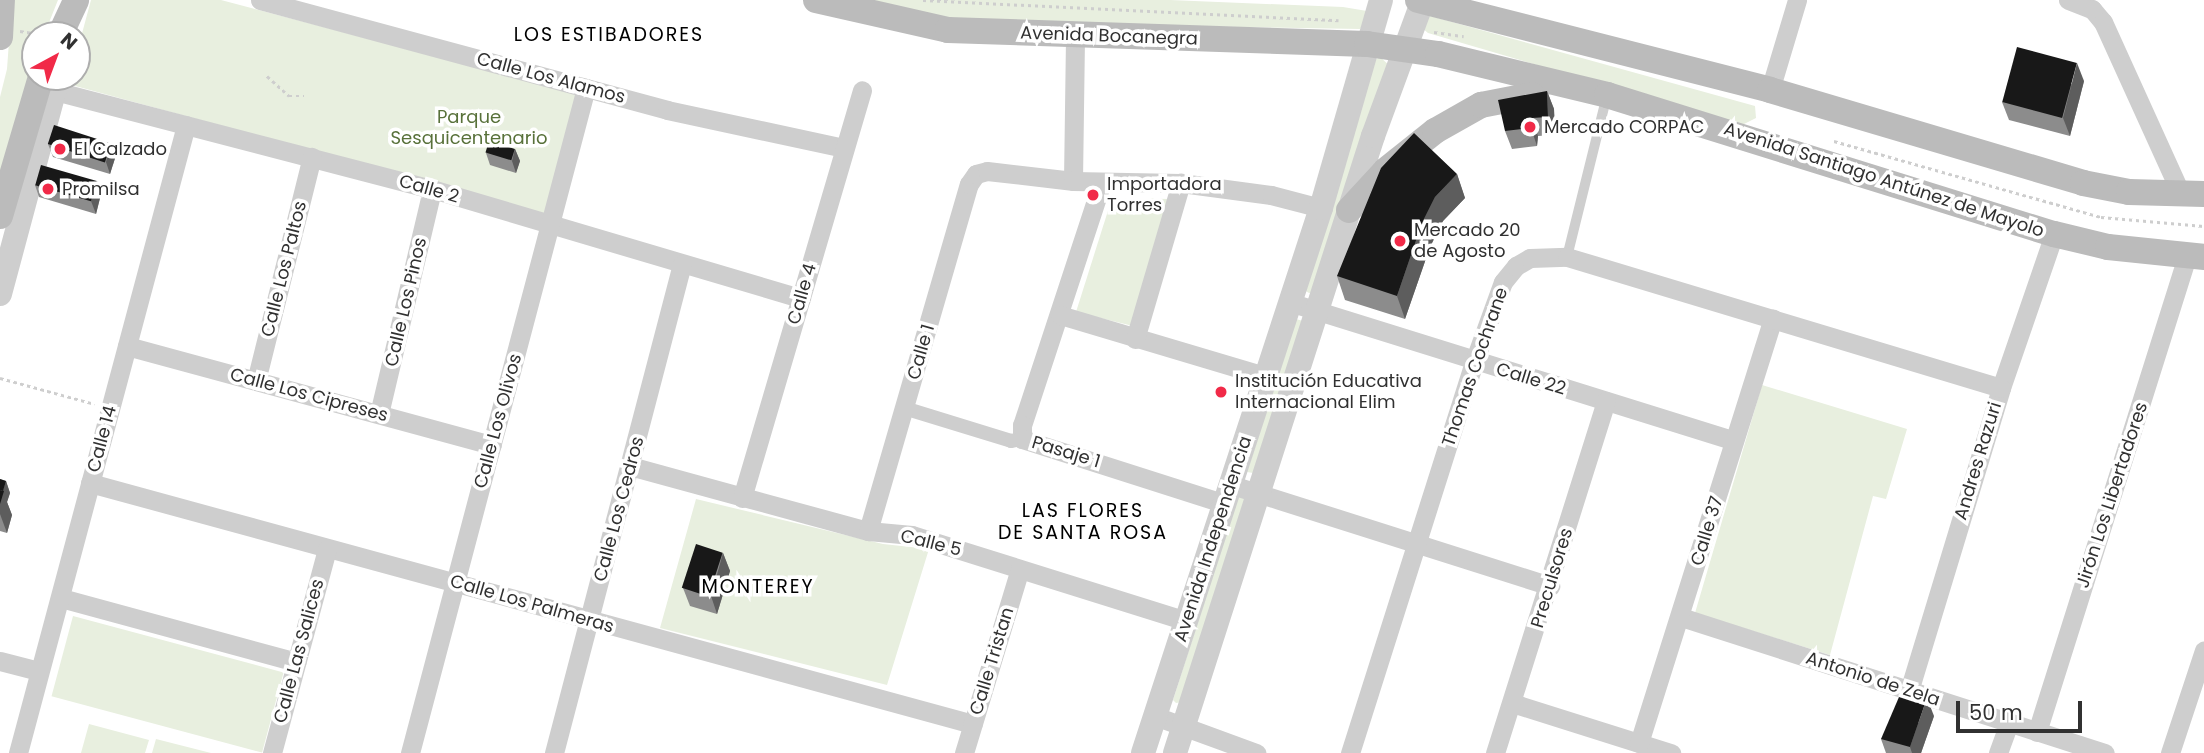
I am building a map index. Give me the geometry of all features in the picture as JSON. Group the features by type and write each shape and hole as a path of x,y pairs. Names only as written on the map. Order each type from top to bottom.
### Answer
{"main road":[{"path":"2,0 5,33"},
{"name":"Avenida Bocanegra","path":"816,0 948,30 1367,44 1404,50"},
{"path":"1421,0 1770,90 2083,183 2193,195"},
{"path":"1494,0 1541,31"},
{"name":"Avenida Santiago Antúnez de Mayolo","path":"1404,50 1438,54 1607,95 2054,234 2108,247 2199,257"},
{"path":"1349,210 1385,170 1435,131 1481,105 1564,85"},
{"path":"0,216 48,91"}],"street":[{"name":"Calle Los Alamos","path":"260,0 586,88 844,148"},
{"name":"Avenida Independencia","path":"1143,753 1321,208 1381,0"},
{"name":"Avenida Independencia","path":"1175,753 1349,210 1421,0"},
{"path":"1770,90 1797,0"},
{"path":"2068,0 2092,9 2103,22 2193,195"},
{"path":"1075,35 1073,181 1181,183 1271,195 1321,208"},
{"name":"Calle Los Olivos","path":"410,753 586,88"},
{"name":"Calle 4","path":"742,498 862,90"},
{"path":"0,294 49,91"},
{"name":"Calle 2","path":"79,91 187,125 432,189 801,298"},
{"name":"Calle 14","path":"18,753 187,125"},
{"name":"Calle Los Paltos","path":"256,381 313,157"},
{"name":"Calle 1","path":"868,531 969,184 976,174 987,171 1073,181"},
{"path":"1022,439 1022,425 1102,182"},
{"path":"1135,340 1181,183"},
{"name":"Calle Los Pinos","path":"379,414 432,189"},
{"name":"Andres Razuri","path":"1909,691 2001,388 2054,234"},
{"name":"Thomas Cochrane","path":"1350,753 1414,543 1503,282 1516,266 1530,258 1567,257 2001,388"},
{"name":"Jirón Los Libertadores","path":"2038,732 2199,257"},
{"name":"Calle Los Cedros","path":"561,752 589,620 682,264"},
{"name":"Calle 22","path":"1289,302 1474,362 1734,441"},
{"path":"1060,315 1135,340 1265,376"},
{"name":"Calle 37","path":"1639,743 1773,319"},
{"name":"Calle Los Cipreses","path":"127,346 492,444"},
{"name":"Preculsores","path":"1495,753 1550,586 1606,401"},
{"name":"Pasaje 1","path":"904,408 1012,441 1022,439 1228,494 1258,494 1550,586"},
{"name":"Calle 5","path":"630,466 868,531 912,536 1187,621"},
{"name":"Calle Los Palmeras","path":"90,483 973,724"},
{"name":"Calle Las Salices","path":"272,753 327,549"},
{"name":"Calle Tristan","path":"964,753 1020,569"},
{"path":"61,598 296,662"},
{"name":"Antonio de Zela","path":"1681,617 2105,753"},
{"path":"2170,753 2204,650"},
{"path":"0,661 39,671"},
{"path":"1512,703 1671,753"},
{"path":"1155,716 1256,753"},
{"path":"1998,753 2009,723"}],"lane":[{"path":"1567,257 1607,95"}],"path":[{"path":"1434,30 1473,39"},
{"path":"267,76 289,96 304,96"},
{"path":"1821,138 2101,217 2204,226"},
{"path":"0,377 110,408"}],"green space":[{"path":"12,0 58,0 50,21 21,21 21,91 25,91 0,176 0,97 7,69"},
{"name":"Parque Sesquicentenario","path":"91,0 221,0 578,94 546,214 91,90 91,21 85,21"},
{"path":"866,0 1170,0 1343,7 1367,11 1369,20 1360,29 948,22"},
{"path":"1427,15 1755,106 1756,118 1742,125 1428,33 1422,28"},
{"path":"1380,57 1390,66 1317,292 1309,293 1304,290 1375,60"},
{"path":"1112,198 1170,199 1133,326 1076,312"},
{"path":"1296,319 1303,321 1253,473 1247,472"},
{"path":"1762,385 1907,429 1886,499 1873,496 1830,655 1695,613"},
{"path":"1239,493 1248,497 1182,702 1176,703 1173,700"},
{"path":"696,499 883,544 929,549 887,685 660,628"},
{"path":"73,616 284,672 262,753 52,696"},
{"path":"89,724 149,740 145,753 81,753"},
{"path":"156,739 211,753 152,753"}],"building":[{"path":"2017,47 2077,63 2062,118 2002,102"},
{"path":"1547,91 1548,117 1532,118 1531,128 1505,131 1498,100"},
{"path":"54,125 111,144 105,163 48,144"},
{"name":"Mercado 20 de Agosto","path":"1414,133 1457,174 1435,197 1422,223 1397,296 1337,276 1381,168"},
{"path":"489,141 515,149 511,160 485,152"},
{"path":"41,165 97,181 91,201 35,185"},
{"path":"0,479 6,481 3,491 0,490"},
{"path":"696,544 723,553 708,596 682,588"},
{"path":"1902,690 1927,698 1910,747 1881,739"}],"place":[{"name":"Mercado CORPAC","path":"1530,127"},
{"name":"El Calzado","path":"60,149"},
{"name":"Promilsa","path":"48,189"},
{"name":"Importadora Torres","path":"1093,195"},
{"name":"Mercado 20 de Agosto","path":"1400,241"},
{"name":"Institución Educativa Internacional Elim","path":"1221,392"}],"district":[{"name":"LOS ESTIBADORES","path":"609,35"},
{"name":"LAS FLORES DE SANTA ROSA","path":"1083,522"},
{"name":"MONTEREY","path":"758,587"}]}
